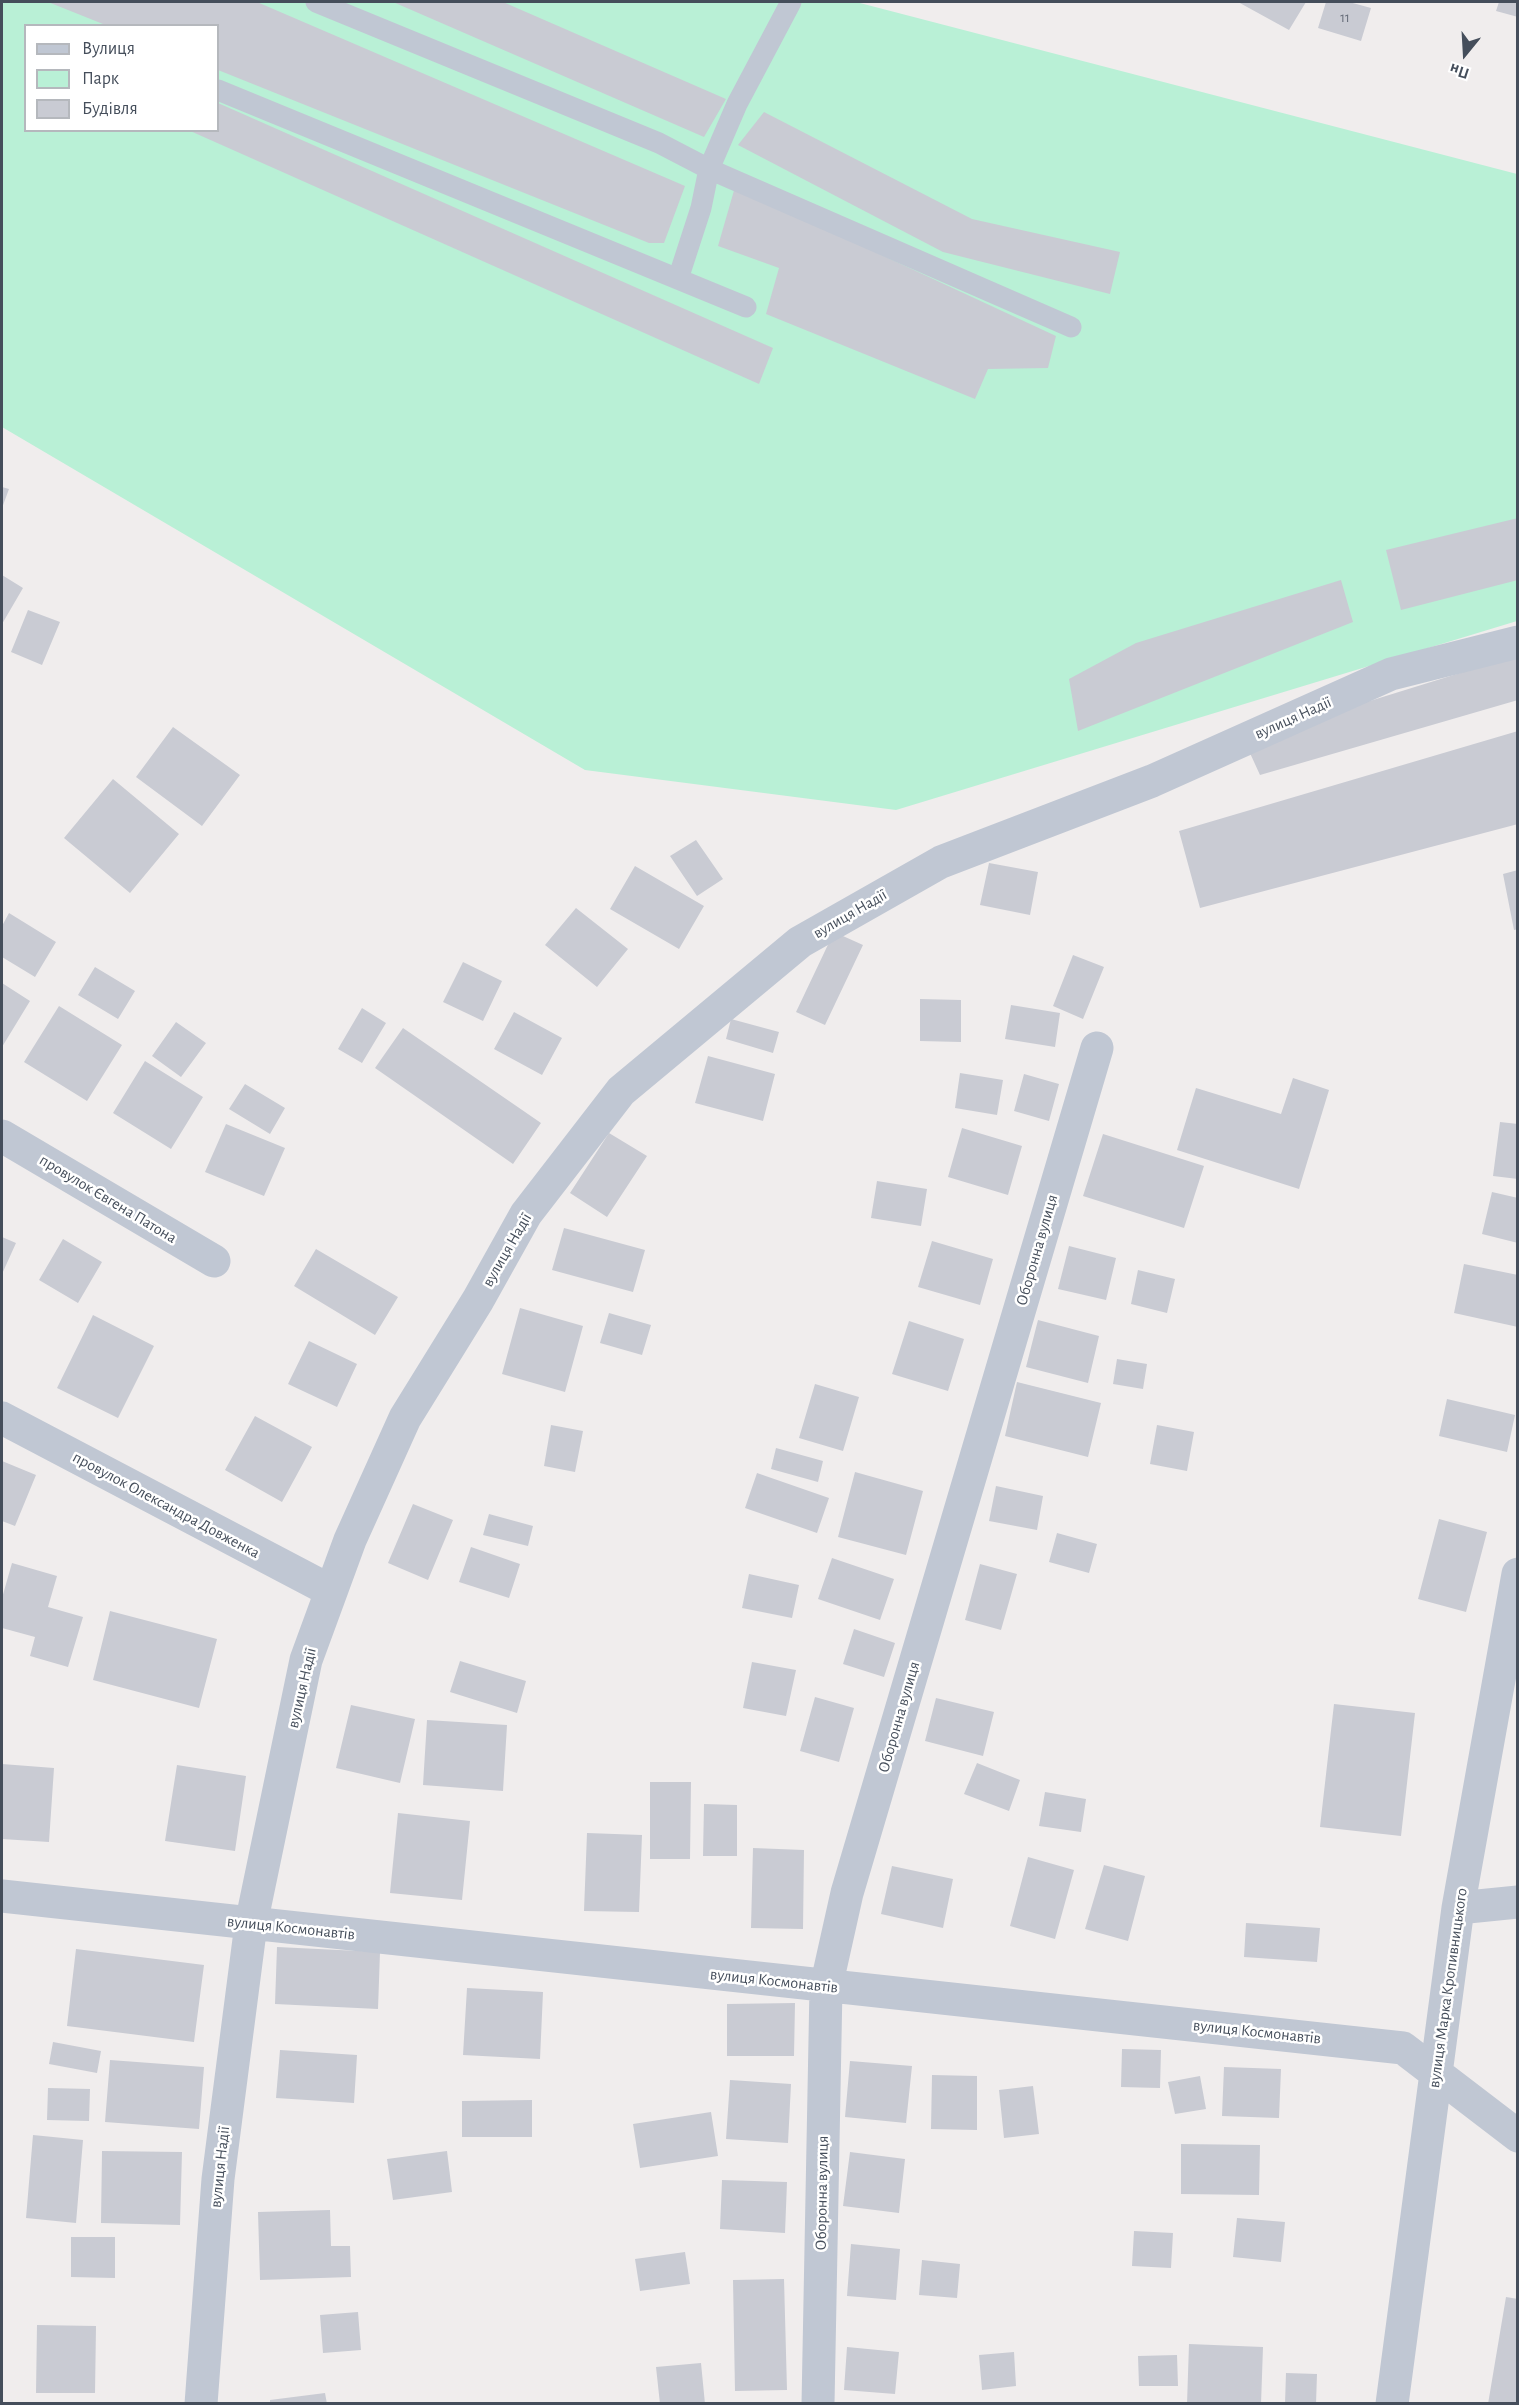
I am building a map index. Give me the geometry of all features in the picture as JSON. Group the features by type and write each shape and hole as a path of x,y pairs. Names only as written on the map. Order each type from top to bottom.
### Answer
{"street":[{"name":"вулиця Надії","path":"201,2403 218,2179 251,1924 306,1660 350,1540 405,1418 478,1300 526,1214 621,1091 800,942 941,862 1152,781 1391,674 1518,642"},
{"name":"Оборонна вулиця","path":"818,2403 826,1987 847,1893 1097,1048"},
{"name":"провулок Євгена Патона","path":"2,1136 214,1261"},
{"name":"провулок Олександра Довженка","path":"2,1418 331,1592"},
{"name":"вулиця Марка Кропивницького","path":"1392,2403 1458,1908 1518,1574"},
{"name":"вулиця Космонавтів","path":"2,1896 1403,2048 1518,2136"},
{"path":"1458,1908 1518,1902"}],"lane":[{"path":"316,2 660,143 710,169 1071,327"},
{"path":"678,279 701,208 710,169 737,104 791,2"},
{"path":"219,90 746,307"}],"green space":[{"path":"2,2 856,2 1517,174 1517,621 896,810 585,770 2,427"}],"building":[{"path":"48,2 257,2 685,186 664,243 649,243 219,70 219,24 103,24"},
{"path":"393,2 503,2 726,99 704,137"},
{"path":"1238,2 1306,2 1289,30"},
{"path":"1326,2 1349,2 1371,8 1361,41 1318,28"},
{"path":"1499,2 1518,2 1518,17 1496,11"},
{"path":"219,103 773,348 759,384 192,132 219,132"},
{"path":"764,112 972,219 1120,252 1110,294 943,252 738,145"},
{"path":"735,187 1056,336 1048,368 988,369 975,399 766,314 779,268 718,246"},
{"path":"2,487 9,489 2,508"},
{"path":"1518,518 1518,580 1401,610 1386,550"},
{"path":"2,575 23,588 2,624"},
{"path":"1341,580 1353,622 1078,731 1069,679 1136,643"},
{"path":"28,610 60,622 42,665 11,652"},
{"path":"1518,655 1518,700 1260,775 1244,740"},
{"path":"173,727 240,775 202,826 136,777"},
{"path":"1518,731 1518,824 1200,908 1179,831"},
{"path":"113,779 179,834 130,893 64,838"},
{"path":"696,840 723,879 697,896 670,856"},
{"path":"989,863 1038,872 1030,915 980,905"},
{"path":"635,866 704,906 679,949 610,909"},
{"path":"1518,870 1518,929 1514,930 1503,874"},
{"path":"576,908 628,949 597,987 545,945"},
{"path":"9,913 56,942 35,977 2,957 2,926"},
{"path":"834,932 863,945 825,1025 796,1012"},
{"path":"1073,955 1104,967 1083,1019 1053,1006"},
{"path":"463,962 502,981 483,1021 443,1002"},
{"path":"95,967 135,991 118,1019 78,995"},
{"path":"2,983 30,1001 2,1047"},
{"path":"920,999 961,1000 961,1042 920,1041"},
{"path":"1011,1005 1060,1013 1055,1047 1005,1039"},
{"path":"59,1006 122,1045 87,1101 24,1062"},
{"path":"362,1008 386,1023 362,1063 338,1049"},
{"path":"514,1012 562,1038 542,1075 494,1049"},
{"path":"731,1019 779,1032 773,1053 726,1039"},
{"path":"176,1022 206,1043 181,1077 152,1056"},
{"path":"403,1028 541,1123 513,1164 375,1068"},
{"path":"708,1056 775,1074 763,1121 695,1103"},
{"path":"145,1061 203,1097 171,1149 113,1113"},
{"path":"960,1073 1003,1080 997,1115 955,1108"},
{"path":"1024,1074 1059,1084 1049,1121 1014,1111"},
{"path":"1293,1078 1329,1090 1299,1189 1177,1150 1196,1088 1281,1114"},
{"path":"245,1084 285,1108 270,1134 229,1109"},
{"path":"1500,1122 1518,1124 1518,1179 1493,1176"},
{"path":"226,1124 285,1148 264,1196 205,1172"},
{"path":"962,1128 1022,1146 1008,1195 948,1177"},
{"path":"609,1133 647,1156 607,1217 570,1193"},
{"path":"1103,1134 1204,1166 1184,1228 1083,1196"},
{"path":"877,1181 927,1189 921,1226 871,1218"},
{"path":"1492,1192 1518,1198 1518,1243 1482,1234"},
{"path":"564,1228 645,1250 633,1292 552,1270"},
{"path":"2,1237 16,1243 2,1274"},
{"path":"63,1239 102,1262 78,1303 39,1280"},
{"path":"932,1241 993,1259 980,1305 918,1287"},
{"path":"1069,1246 1116,1258 1106,1300 1058,1289"},
{"path":"316,1249 398,1297 375,1335 294,1286"},
{"path":"1464,1264 1518,1275 1518,1327 1454,1313"},
{"path":"1138,1270 1175,1279 1167,1313 1131,1304"},
{"path":"520,1308 583,1326 565,1392 502,1374"},
{"path":"609,1313 651,1325 642,1355 600,1343"},
{"path":"93,1315 154,1346 118,1418 57,1388"},
{"path":"1038,1320 1099,1336 1088,1383 1026,1367"},
{"path":"909,1321 964,1339 948,1391 892,1374"},
{"path":"309,1341 357,1364 337,1407 288,1384"},
{"path":"1117,1359 1147,1364 1143,1389 1113,1384"},
{"path":"1017,1382 1101,1403 1088,1457 1005,1436"},
{"path":"815,1384 859,1397 843,1451 799,1438"},
{"path":"1447,1399 1515,1415 1507,1452 1439,1436"},
{"path":"255,1416 312,1447 282,1502 225,1470"},
{"path":"551,1425 583,1431 575,1472 544,1466"},
{"path":"1157,1425 1194,1432 1187,1471 1150,1464"},
{"path":"776,1448 823,1461 818,1482 771,1469"},
{"path":"2,1461 36,1475 15,1526 2,1521"},
{"path":"855,1472 923,1491 906,1555 838,1537"},
{"path":"757,1473 829,1498 817,1533 745,1508"},
{"path":"996,1486 1043,1496 1037,1530 989,1521"},
{"path":"413,1504 453,1520 428,1580 388,1563"},
{"path":"489,1514 533,1526 528,1546 483,1535"},
{"path":"1439,1519 1487,1532 1466,1612 1418,1599"},
{"path":"1057,1533 1097,1544 1089,1573 1049,1562"},
{"path":"471,1547 520,1564 509,1598 459,1582"},
{"path":"832,1558 894,1579 880,1620 818,1599"},
{"path":"12,1563 57,1576 48,1607 83,1617 68,1667 30,1656 35,1637 2,1628 2,1598"},
{"path":"980,1564 1017,1574 1001,1630 965,1620"},
{"path":"749,1574 799,1585 792,1618 742,1608"},
{"path":"110,1611 217,1639 199,1708 93,1680"},
{"path":"854,1629 895,1643 884,1677 843,1664"},
{"path":"460,1661 526,1681 517,1713 450,1692"},
{"path":"752,1662 796,1670 786,1716 743,1708"},
{"path":"815,1697 854,1708 839,1762 800,1751"},
{"path":"936,1698 994,1712 983,1756 925,1741"},
{"path":"1334,1704 1415,1713 1401,1836 1320,1827"},
{"path":"351,1705 415,1719 400,1783 336,1768"},
{"path":"427,1720 507,1725 503,1791 423,1785"},
{"path":"977,1763 1020,1780 1009,1811 964,1794"},
{"path":"2,1764 54,1768 49,1842 2,1839"},
{"path":"177,1765 246,1776 235,1851 165,1841"},
{"path":"650,1782 691,1782 690,1859 650,1859"},
{"path":"1045,1792 1086,1799 1081,1832 1039,1826"},
{"path":"704,1804 737,1805 737,1856 703,1856"},
{"path":"398,1813 470,1821 462,1900 390,1893"},
{"path":"587,1833 642,1835 639,1912 584,1911"},
{"path":"753,1848 804,1850 803,1929 751,1928"},
{"path":"1028,1857 1074,1870 1055,1939 1010,1926"},
{"path":"1104,1865 1145,1876 1128,1941 1085,1929"},
{"path":"892,1866 953,1879 943,1928 881,1914"},
{"path":"1246,1923 1320,1928 1317,1962 1244,1957"},
{"path":"277,1947 380,1952 378,2009 275,2004"},
{"path":"76,1949 204,1965 194,2042 67,2026"},
{"path":"467,1988 543,1992 540,2059 463,2055"},
{"path":"795,2003 794,2056 727,2056 727,2004"},
{"path":"53,2042 101,2051 97,2073 49,2064"},
{"path":"1122,2049 1161,2050 1160,2088 1121,2087"},
{"path":"280,2050 357,2055 354,2103 276,2098"},
{"path":"110,2060 204,2067 199,2129 105,2122"},
{"path":"850,2061 912,2066 906,2123 845,2117"},
{"path":"1224,2067 1281,2069 1279,2118 1222,2116"},
{"path":"932,2075 977,2076 977,2130 931,2129"},
{"path":"1200,2076 1206,2109 1175,2114 1168,2082"},
{"path":"730,2080 791,2084 788,2143 726,2139"},
{"path":"1033,2086 1039,2134 1004,2138 999,2090"},
{"path":"48,2088 90,2089 89,2121 47,2120"},
{"path":"532,2100 532,2137 462,2137 462,2101"},
{"path":"711,2112 718,2156 640,2168 633,2124"},
{"path":"33,2135 83,2140 76,2223 26,2218"},
{"path":"1181,2144 1260,2145 1259,2195 1181,2194"},
{"path":"102,2151 182,2152 180,2225 101,2223"},
{"path":"447,2151 452,2192 393,2200 387,2159"},
{"path":"850,2152 905,2159 899,2213 843,2206"},
{"path":"722,2180 787,2182 785,2233 720,2229"},
{"path":"330,2210 331,2246 350,2246 351,2277 260,2280 258,2212"},
{"path":"1237,2218 1285,2222 1281,2262 1233,2257"},
{"path":"1134,2231 1173,2233 1171,2268 1132,2266"},
{"path":"71,2237 115,2237 115,2278 71,2277"},
{"path":"851,2244 900,2249 896,2300 847,2296"},
{"path":"685,2252 690,2284 640,2291 635,2259"},
{"path":"922,2260 960,2264 957,2298 919,2295"},
{"path":"784,2279 787,2390 735,2391 733,2280"},
{"path":"1506,2297 1518,2299 1518,2404 1488,2404"},
{"path":"358,2312 361,2350 323,2353 320,2315"},
{"path":"37,2325 96,2326 95,2393 36,2393"},
{"path":"1189,2344 1263,2347 1261,2404 1187,2404"},
{"path":"847,2347 899,2352 895,2394 844,2390"},
{"path":"1014,2352 1016,2386 982,2390 979,2355"},
{"path":"1177,2355 1178,2386 1139,2386 1138,2356"},
{"path":"701,2363 705,2404 660,2404 656,2367"},
{"path":"1286,2373 1317,2374 1316,2404 1285,2404"},
{"path":"325,2393 327,2404 270,2404 270,2400"}]}
